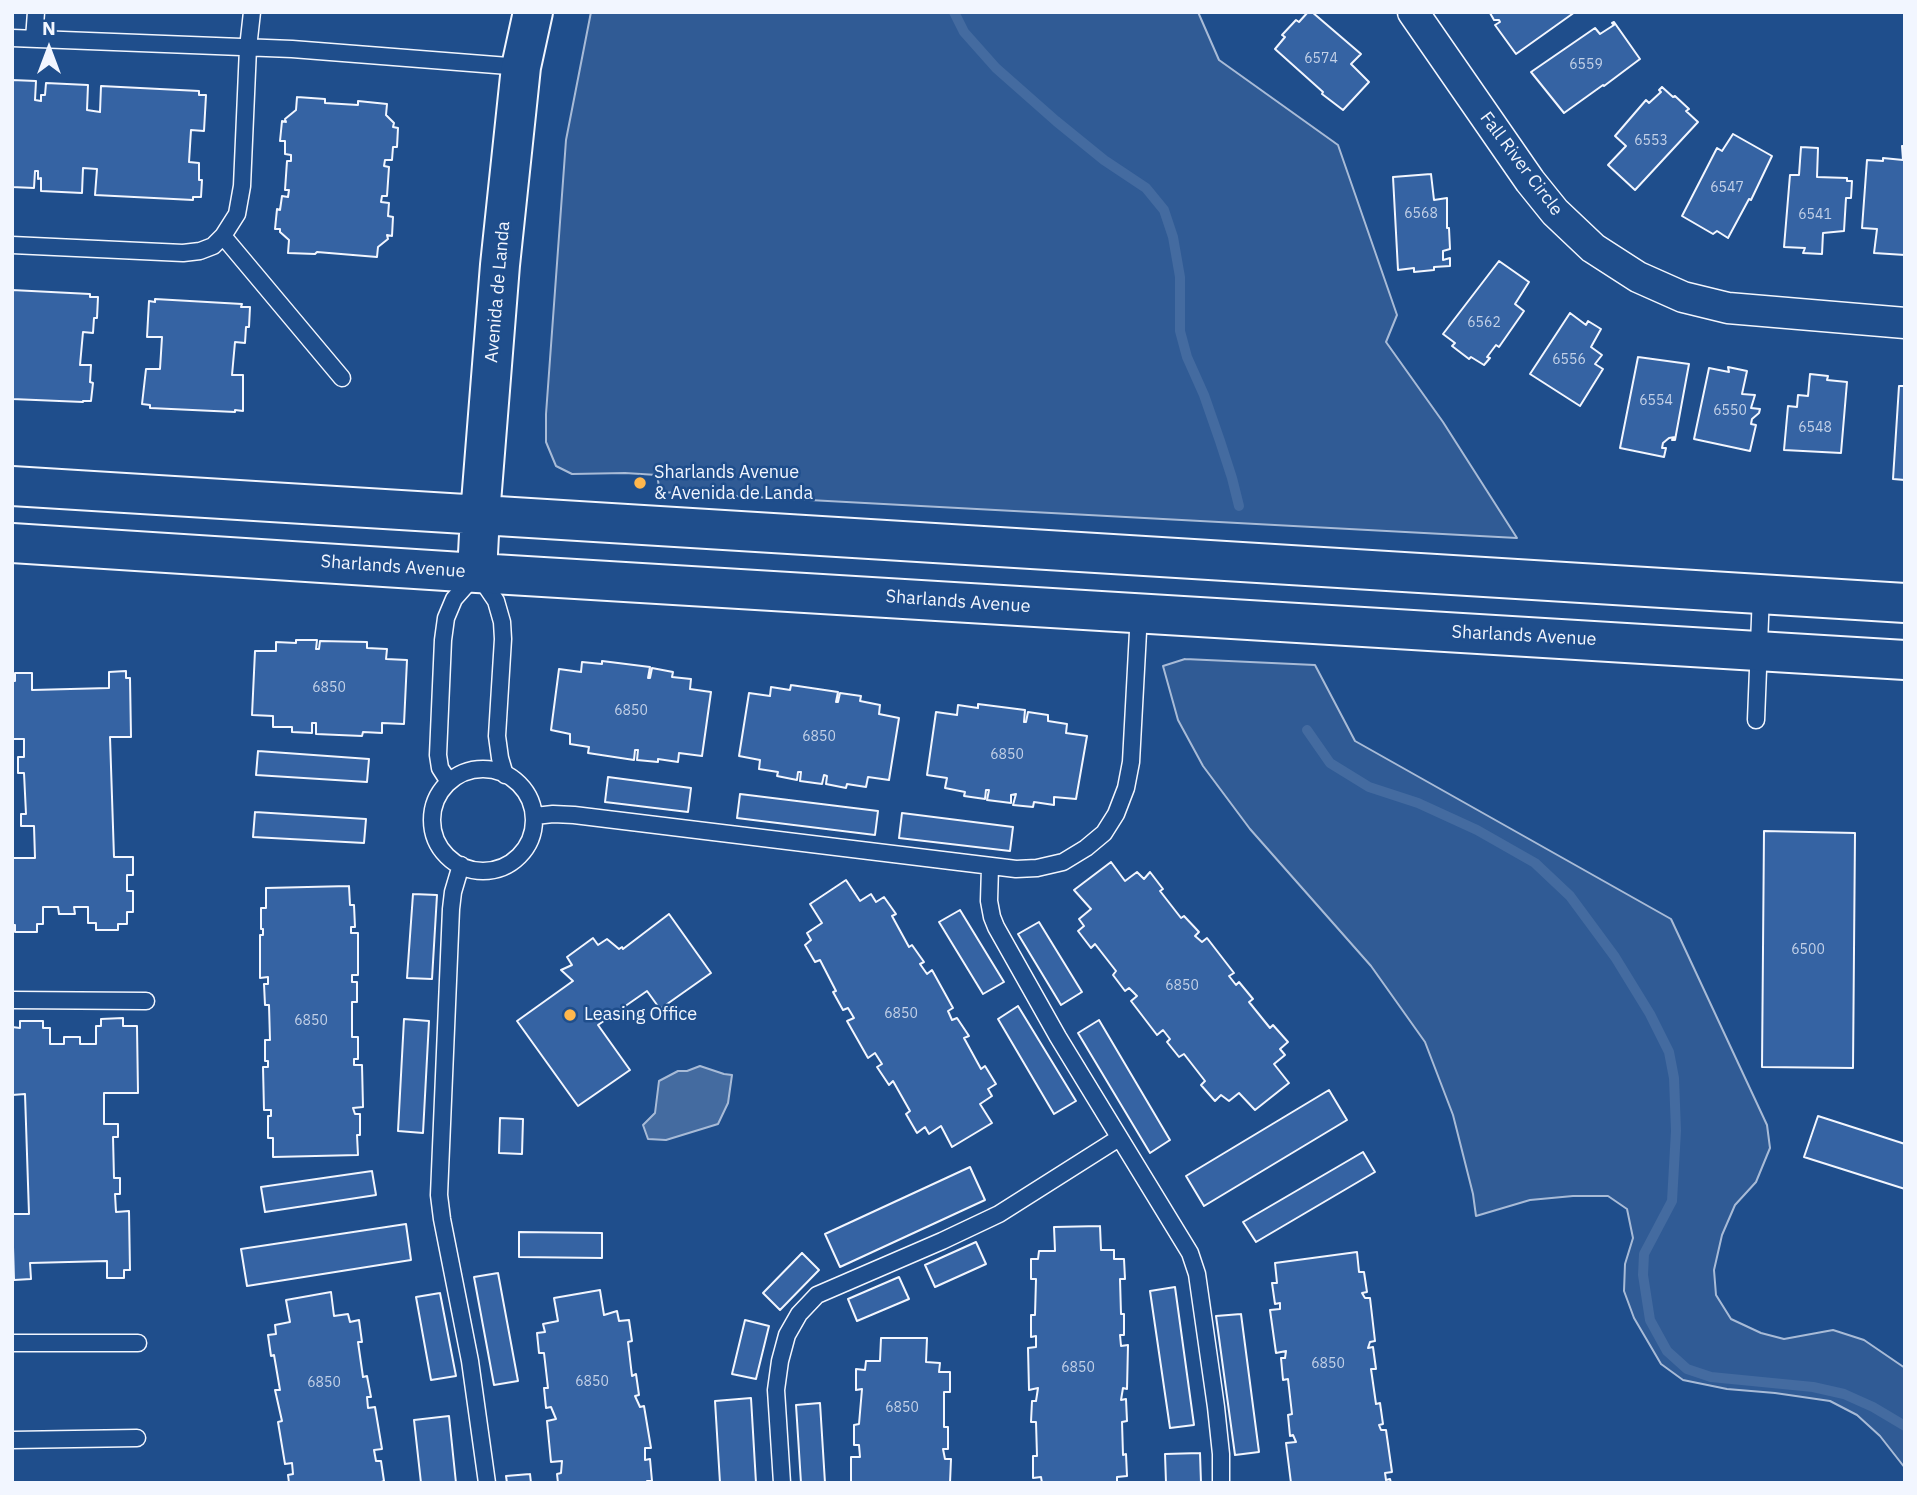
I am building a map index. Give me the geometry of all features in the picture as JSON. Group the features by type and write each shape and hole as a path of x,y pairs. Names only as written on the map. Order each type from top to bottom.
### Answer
{"main road":[{"name":"Avenida de Landa","path":"477,573 499,265 521,67 533,12"},
{"path":"12,486 1905,603"},
{"name":"Sharlands Avenue","path":"12,543 1905,660"}],"street":[{"name":"Fall River Circle","path":"1413,12 1530,181 1555,212 1593,248 1638,277 1683,296 1728,308 1905,323"}],"lane":[{"path":"34,39 36,12"},
{"path":"12,244 183,253 213,246 237,214 242,186 251,12"},
{"path":"12,38 248,48 521,67"},
{"path":"223,236 342,378"},
{"path":"449,782 440,768 438,755 443,640 446,618 454,599 477,573 496,601 502,622 497,736 499,758 505,775"},
{"path":"1756,720 1761,594"},
{"path":"535,816 574,815 990,867 1037,868 1063,862 1086,848 1104,832 1116,814 1126,788 1131,762 1139,613"},
{"path":"491,769 505,775 513,778 528,794 535,816 531,839 518,858 498,869 475,871 454,862 438,845 432,823 435,801 449,782 468,771 491,769"},
{"path":"461,865 451,909 439,1195 470,1361 487,1483"},
{"path":"990,867 989,901 996,927 1058,1037 1190,1253 1197,1274 1216,1407 1221,1483"},
{"path":"12,1000 146,1001"},
{"path":"782,1483 776,1390 780,1361 787,1335 799,1314 817,1295 999,1214 1119,1138"},
{"path":"12,1343 138,1343"},
{"path":"12,1440 137,1438"}],"shaded area":[{"path":"591,12 1198,12 1219,60 1338,145 1397,315 1386,342 1443,422 1517,538 660,492 657,475 572,474 556,466 546,442 546,414 566,140"},
{"path":"1185,659 1315,665 1355,741 1671,919 1767,1125 1770,1148 1756,1182 1735,1205 1722,1235 1714,1270 1716,1295 1731,1319 1761,1333 1784,1339 1833,1330 1864,1340 1905,1368 1905,1468 1880,1436 1857,1415 1830,1401 1727,1389 1683,1380 1661,1364 1634,1318 1624,1291 1625,1264 1633,1238 1627,1209 1608,1196 1530,1200 1476,1216 1453,1115 1425,1042 1371,966 1250,829 1203,766 1178,720 1163,666"},
{"path":"700,1066 732,1075 728,1103 718,1124 666,1140 648,1139 643,1125 655,1113 659,1081 678,1071"}],"building":[{"path":"1308,12 1312,12 1361,54 1351,64 1369,82 1343,110 1322,94 1323,92 1275,49 1285,37 1282,35"},
{"path":"1575,12 1516,54 1495,25 1499,20 1494,20 1490,13"},
{"path":"1614,22 1640,59 1564,113 1531,72 1595,28 1600,34 1614,25"},
{"path":"12,80 36,81 35,100 41,101 41,95 45,95 46,83 88,85 87,110 100,112 101,86 199,91 199,95 206,95 204,131 191,130 189,162 199,163 201,197 193,197 193,200 95,195 97,169 83,168 82,193 41,191 38,171 35,171 34,188 12,187"},
{"path":"1662,87 1689,109 1686,111 1698,122 1635,190 1608,165 1626,146 1615,136 1646,100 1649,103 1661,92 1659,90"},
{"path":"297,97 325,99 325,103 358,105 358,101 387,104 386,115 394,123 393,127 398,128 397,147 393,147 392,160 385,160 384,166 389,167 387,196 382,196 381,202 389,203 388,216 393,217 392,236 387,235 388,239 378,247 377,257 317,252 288,253 289,240 280,229 275,229 277,209 280,210 282,196 288,197 289,190 285,190 287,161 291,161 291,155 285,154 285,141 280,141 282,121 286,122 285,119 296,110"},
{"path":"1733,134 1772,156 1751,200 1749,199 1728,238 1717,231 1713,234 1682,216 1717,148 1722,151"},
{"path":"1902,146 1905,146 1905,255 1874,253 1877,229 1862,228 1867,160 1903,160"},
{"path":"1801,147 1818,148 1817,177 1847,178 1847,181 1852,181 1851,198 1846,198 1844,231 1823,233 1822,254 1803,253 1805,248 1784,247 1790,175 1799,175"},
{"path":"1431,174 1434,200 1447,198 1450,249 1443,251 1443,260 1450,258 1450,266 1414,272 1414,268 1398,270 1393,177"},
{"path":"1499,261 1529,282 1515,304 1524,311 1499,347 1496,345 1487,357 1490,358 1484,365 1471,357 1469,359 1452,346 1455,343 1443,334"},
{"path":"12,290 90,294 90,297 98,297 93,333 83,332 80,365 91,365 91,401 12,399"},
{"path":"155,299 242,304 241,307 250,307 245,343 235,342 232,375 243,375 243,411 150,408 150,405 142,404 146,369 160,369 162,337 147,337 149,301 155,302"},
{"path":"1570,313 1586,325 1588,321 1601,329 1591,347 1602,355 1595,364 1603,369 1580,406 1530,374"},
{"path":"1638,357 1689,364 1675,440 1672,440 1675,437 1669,438 1663,443 1662,448 1666,448 1664,457 1620,448"},
{"path":"1728,367 1747,371 1742,394 1755,395 1751,408 1760,409 1752,419 1751,424 1756,425 1750,451 1694,439 1709,368 1729,372"},
{"path":"1810,374 1828,376 1827,380 1847,382 1841,453 1784,450 1788,406 1797,407 1798,395 1808,396"},
{"path":"1899,386 1905,386 1905,480 1893,479"},
{"path":"296,640 317,640 316,649 319,649 320,641 367,642 367,648 387,649 386,659 407,660 404,724 382,723 382,733 363,732 362,736 316,734 316,723 312,723 312,733 292,732 292,727 273,727 273,716 252,715 255,651 276,651 276,642 296,643"},
{"path":"602,661 650,667 648,678 652,668 673,672 672,677 691,679 690,689 711,692 702,756 679,753 678,762 658,759 658,762 637,760 638,750 635,750 634,760 588,753 589,747 570,744 570,734 551,730 559,669 581,672 582,662 602,664"},
{"path":"126,671 126,678 130,678 131,737 110,737 114,857 133,857 133,875 127,875 127,891 133,891 133,912 127,912 127,924 118,924 118,930 96,930 96,923 88,923 88,907 74,907 75,914 59,914 58,907 43,907 43,924 37,924 37,932 15,932 15,925 12,925 12,858 35,858 34,826 21,826 21,814 26,814 24,773 18,773 18,757 24,757 24,739 12,739 12,681 15,681 15,673 32,673 32,690 109,688 109,672"},
{"path":"791,685 838,692 836,702 840,693 861,696 860,701 880,705 879,714 899,718 889,780 868,777 866,787 847,784 846,788 826,784 827,776 824,775 822,784 800,781 801,772 798,772 797,780 777,776 778,772 759,769 760,760 739,756 749,693 770,696 771,687 790,690"},
{"path":"978,704 1025,710 1024,722 1028,712 1048,715 1048,721 1067,724 1066,733 1087,736 1076,799 1054,797 1054,805 1034,802 1033,807 1013,805 1016,794 1011,795 1011,803 987,800 989,790 986,790 985,799 964,796 965,792 945,788 947,778 927,775 936,712 957,715 958,705 978,708"},
{"path":"258,751 369,759 367,782 256,775"},
{"path":"608,777 691,788 688,812 605,802"},
{"path":"740,794 878,811 875,835 737,818"},
{"path":"255,812 366,819 364,843 253,837"},
{"path":"902,813 1013,827 1010,851 899,838"},
{"path":"1764,831 1855,833 1853,1068 1762,1067"},
{"path":"1111,862 1125,881 1137,872 1144,879 1150,872 1163,889 1160,891 1181,918 1184,916 1199,932 1195,936 1202,942 1207,938 1234,973 1229,976 1236,985 1239,982 1253,999 1249,1002 1270,1028 1273,1025 1288,1042 1280,1049 1285,1055 1274,1064 1289,1083 1255,1110 1239,1093 1229,1101 1221,1095 1215,1101 1201,1085 1205,1081 1184,1054 1179,1057 1167,1042 1170,1039 1163,1030 1157,1035 1131,1001 1137,996 1129,988 1125,991 1113,975 1116,971 1095,944 1091,948 1078,931 1084,926 1079,919 1091,909 1074,890"},
{"path":"846,880 860,901 871,894 876,902 884,897 896,914 892,916 909,947 912,945 924,962 920,964 927,974 932,970 953,1008 948,1011 952,1020 957,1018 969,1036 964,1038 981,1069 985,1066 996,1084 988,1089 992,1096 980,1104 992,1123 952,1147 941,1126 929,1134 925,1127 917,1133 906,1114 910,1111 893,1081 889,1085 877,1067 882,1064 875,1053 868,1058 847,1021 854,1018 848,1008 843,1010 820,960 815,962 805,945 811,940 807,933 822,923 810,904"},
{"path":"349,886 350,905 354,905 355,927 351,927 351,933 358,933 358,975 352,975 352,982 357,982 357,1002 352,1002 352,1037 358,1037 358,1059 354,1059 354,1065 362,1065 363,1107 353,1108 355,1114 360,1114 358,1155 273,1157 273,1138 268,1138 268,1116 271,1116 271,1110 264,1110 263,1067 268,1067 268,1061 265,1061 265,1040 270,1040 269,1005 265,1005 264,984 268,984 268,977 260,978 260,935 263,935 261,908 266,908 266,888"},
{"path":"413,894 437,895 432,979 407,978"},
{"path":"960,910 1004,982 983,994 939,922"},
{"name":"Leasing Office","path":"669,914 711,973 660,1009 647,991 598,1025 630,1070 578,1106 517,1021 573,981 561,970 572,965 567,957 593,938 598,945 607,939 619,949 623,949"},
{"path":"1039,922 1082,992 1061,1005 1018,934"},
{"path":"1018,1006 1076,1101 1054,1114 998,1019"},
{"path":"123,1018 123,1026 137,1026 138,1093 104,1093 104,1124 118,1124 118,1137 113,1137 114,1178 120,1178 120,1194 115,1194 116,1212 129,1211 130,1270 124,1270 124,1278 107,1278 107,1261 30,1263 31,1279 14,1280 12,1214 29,1214 25,1094 12,1095 12,1027 20,1028 20,1021 43,1021 43,1028 50,1028 50,1044 64,1044 64,1037 80,1037 80,1044 96,1044 96,1026 101,1026 101,1019"},
{"path":"404,1019 429,1021 423,1133 398,1131"},
{"path":"1099,1020 1170,1140 1150,1153 1078,1033"},
{"path":"1329,1090 1347,1120 1204,1206 1186,1176"},
{"path":"1818,1116 1905,1144 1905,1189 1804,1157"},
{"path":"500,1118 523,1119 522,1154 499,1153"},
{"path":"1363,1152 1375,1172 1256,1242 1243,1222"},
{"path":"970,1167 985,1200 840,1267 825,1234"},
{"path":"372,1171 376,1195 265,1212 261,1187"},
{"path":"406,1224 411,1260 247,1286 241,1249"},
{"path":"1100,1226 1101,1250 1114,1250 1114,1259 1124,1259 1125,1279 1120,1279 1124,1335 1120,1335 1121,1346 1128,1345 1127,1389 1123,1388 1121,1400 1126,1399 1127,1421 1122,1422 1127,1476 1117,1477 1117,1483 1042,1483 1041,1477 1033,1478 1033,1456 1037,1456 1036,1422 1031,1422 1032,1401 1036,1401 1038,1388 1029,1390 1028,1348 1036,1347 1036,1336 1031,1337 1036,1279 1031,1279 1031,1259 1038,1259 1039,1251 1055,1251 1054,1227"},
{"path":"519,1232 602,1233 602,1258 519,1257"},
{"path":"976,1242 986,1264 935,1287 925,1265"},
{"path":"1357,1252 1359,1272 1364,1272 1367,1292 1362,1293 1365,1298 1370,1298 1375,1341 1370,1342 1368,1348 1373,1347 1376,1369 1371,1369 1376,1404 1380,1403 1383,1424 1379,1425 1381,1430 1386,1430 1392,1472 1385,1473 1386,1480 1390,1479 1391,1483 1291,1483 1286,1443 1296,1442 1293,1435 1290,1436 1288,1415 1292,1414 1288,1379 1283,1380 1281,1358 1285,1358 1286,1351 1276,1353 1270,1310 1280,1309 1280,1303 1275,1304 1272,1283 1277,1283 1275,1263"},
{"path":"802,1253 819,1270 780,1310 763,1293"},
{"path":"498,1273 518,1381 494,1385 474,1277"},
{"path":"899,1277 909,1299 857,1321 848,1299"},
{"path":"1175,1287 1194,1425 1170,1428 1150,1291"},
{"path":"600,1290 604,1315 617,1311 619,1321 629,1320 632,1341 628,1342 632,1376 636,1374 639,1395 635,1396 640,1407 644,1406 651,1448 645,1448 645,1460 650,1459 652,1481 647,1481 648,1483 558,1483 557,1474 561,1473 562,1461 551,1462 547,1421 556,1419 551,1407 546,1408 544,1388 548,1388 544,1353 539,1353 537,1333 545,1332 543,1324 558,1321 554,1298"},
{"path":"331,1292 334,1316 348,1314 350,1322 359,1320 362,1342 358,1342 363,1377 367,1376 371,1397 367,1397 368,1408 375,1407 382,1449 374,1450 376,1461 381,1461 384,1481 379,1483 289,1483 288,1475 293,1474 292,1463 285,1464 278,1422 282,1421 275,1390 280,1390 268,1335 276,1334 275,1325 290,1322 286,1300"},
{"path":"440,1293 456,1376 431,1380 416,1297"},
{"path":"1241,1314 1259,1452 1235,1455 1216,1316"},
{"path":"745,1320 769,1326 756,1379 732,1374"},
{"path":"881,1338 927,1338 926,1362 940,1363 939,1372 950,1372 950,1392 944,1392 944,1427 948,1427 948,1449 943,1449 945,1459 951,1459 950,1483 851,1483 851,1457 860,1457 859,1445 854,1445 854,1425 859,1424 862,1389 856,1390 856,1369 865,1370 866,1361 880,1361"},
{"path":"751,1398 756,1483 720,1483 715,1401"},
{"path":"820,1403 825,1483 801,1483 796,1405"},
{"path":"449,1416 456,1483 421,1483 414,1420"},
{"path":"1200,1453 1201,1483 1166,1483 1165,1454"},
{"path":"530,1474 531,1483 507,1483 506,1476"}],"waterway":[{"path":"954,12 964,32 996,68 1104,160 1146,188 1164,210 1173,237 1180,277 1180,331 1187,357 1220,441 1239,506"},
{"path":"1307,730 1330,763 1369,787 1418,803 1477,830 1535,863 1570,896 1615,957 1650,1014 1669,1052 1674,1078 1676,1131 1672,1201 1644,1254 1643,1275 1650,1320 1667,1351 1687,1369 1711,1377 1813,1387 1844,1394 1905,1426"}],"place":[{"name":"Sharlands Avenue & Avenida de Landa","path":"640,483"},
{"name":"Leasing Office","path":"570,1015"}]}
